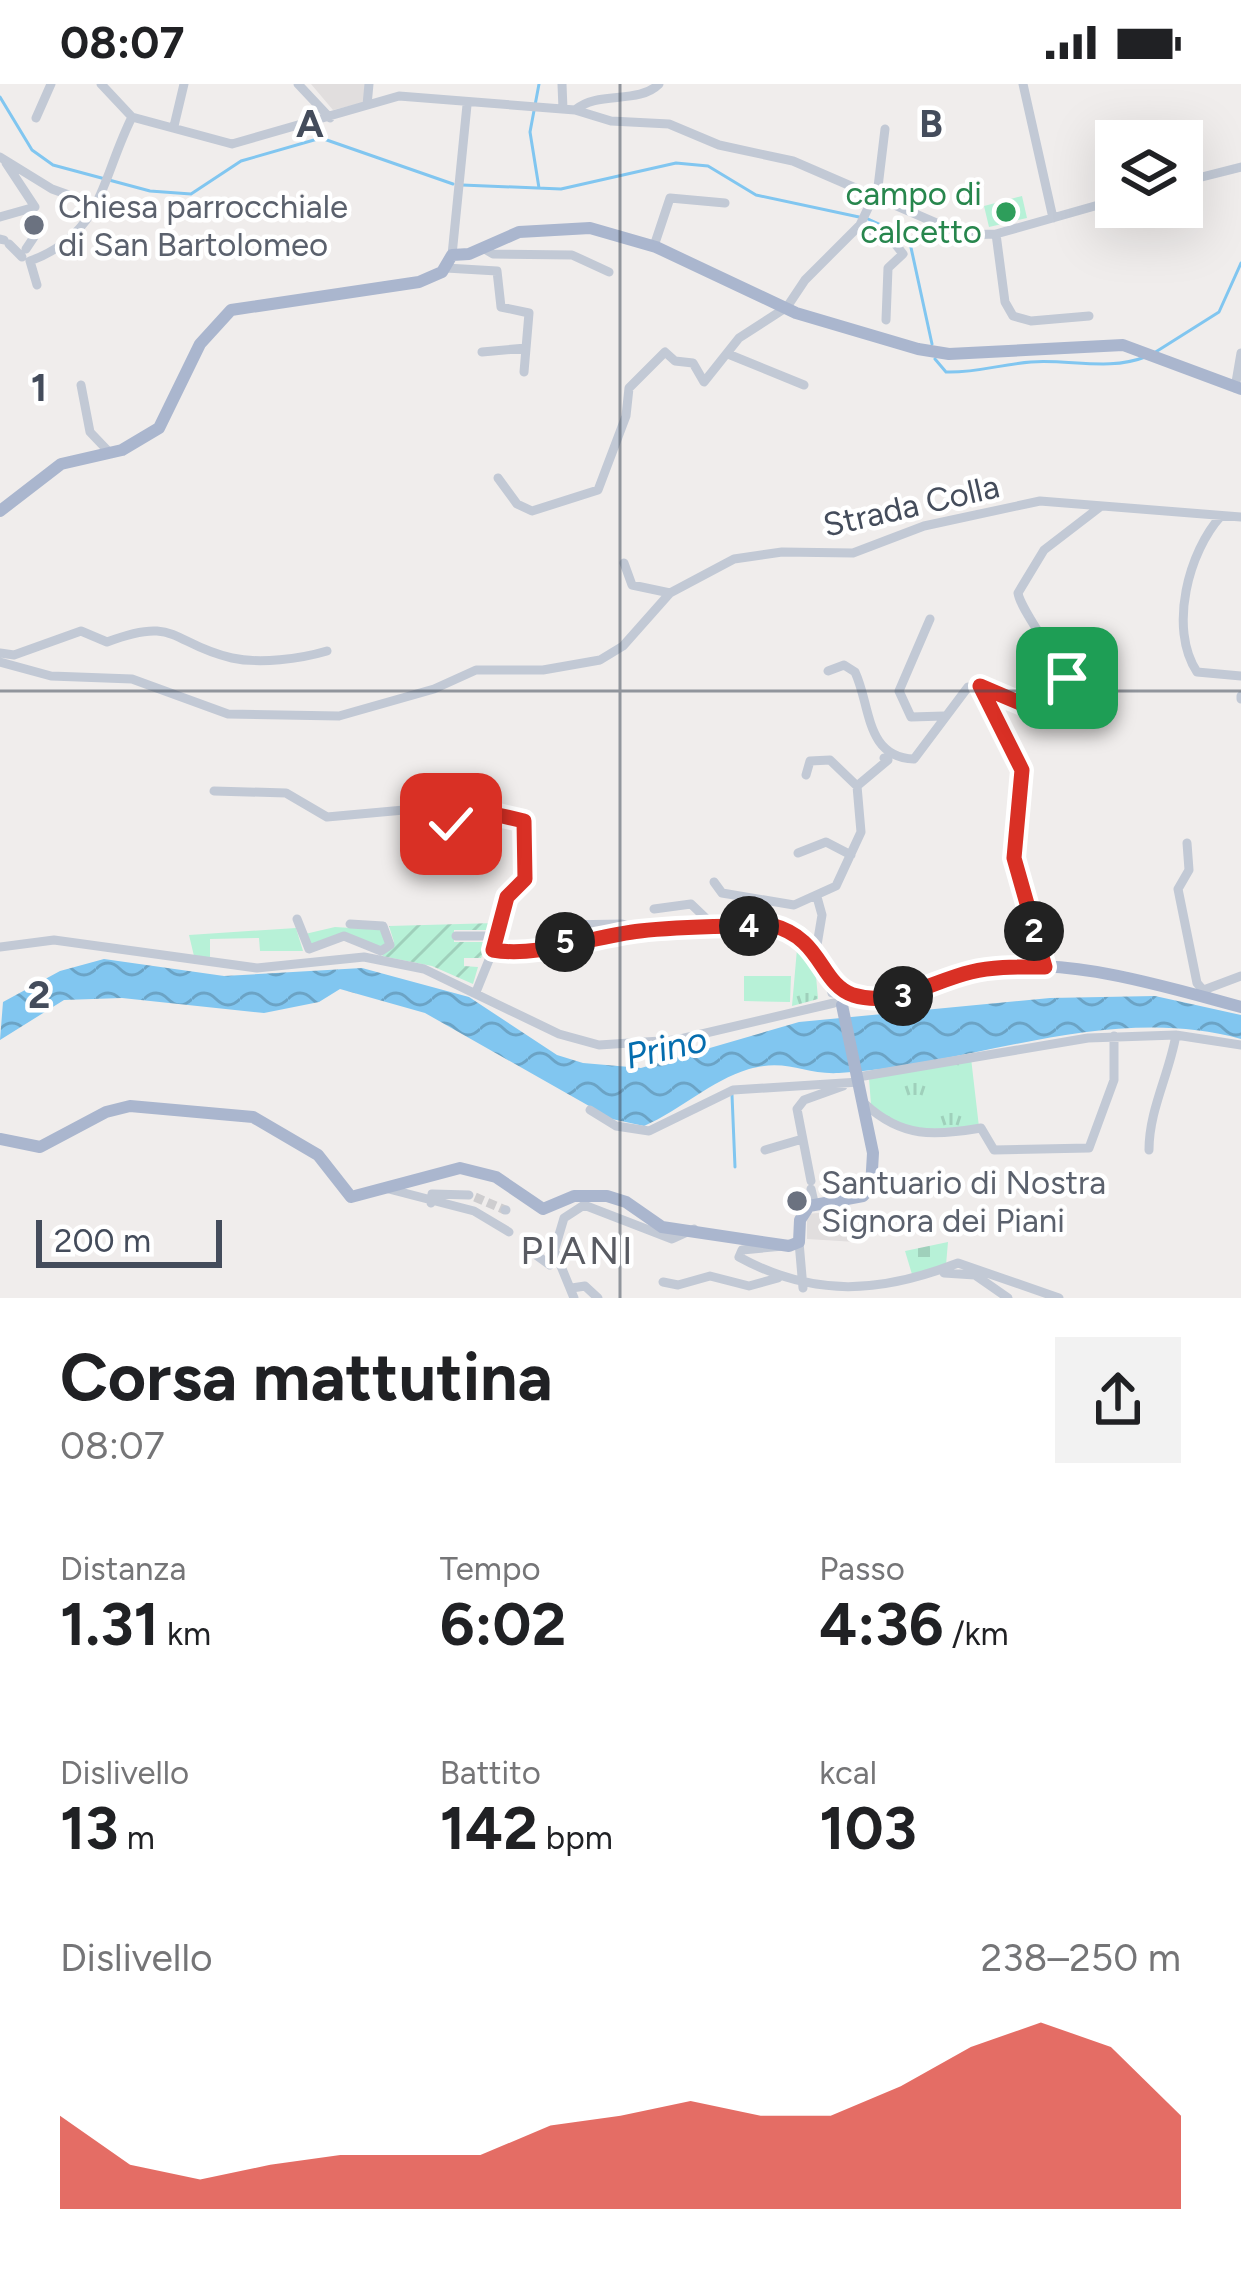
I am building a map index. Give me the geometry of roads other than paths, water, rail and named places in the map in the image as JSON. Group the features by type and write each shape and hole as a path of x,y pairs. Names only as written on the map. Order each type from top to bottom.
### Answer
{"main road":[{"path":"0,512 61,464 110,453 159,428 200,344 231,310 419,282 507,235 566,226 599,229 654,246 787,307 924,351 1123,344 1238,389"},
{"path":"0,1139 40,1147 106,1112 130,1106 243,1115 312,1150 351,1197 460,1168 496,1177 543,1209 574,1196 607,1196 626,1202 653,1224 783,1245 799,1242 802,1215 812,1191 857,1198 872,1187 875,1163 839,1000 905,995 978,970 1045,967 1202,994 1241,1006"}],"street":[{"path":"36,118 51,84"},
{"path":"101,84 111,101 132,117 232,144 410,95 675,126 719,145 793,161 872,204 964,235 996,234 1095,206"},
{"path":"174,126 184,84"},
{"path":"298,84 330,118"},
{"path":"367,105 369,84"},
{"path":"562,84 569,110"},
{"path":"569,110 586,100 645,93 659,84"},
{"path":"1023,84 1053,218"},
{"path":"467,105 449,262 497,271 501,307 529,314 524,372"},
{"path":"19,249 82,229 92,219 132,117"},
{"path":"498,478 517,504 532,511 598,490 636,376 665,352 675,361 693,363 704,382 739,338 787,307 825,258 859,227 872,204 884,129"},
{"path":"3,160 52,189 98,199"},
{"path":"0,217 21,215 35,207 3,160"},
{"path":"1203,177 1241,167"},
{"path":"654,246 670,198 725,203"},
{"path":"859,227 877,238 884,249"},
{"path":"859,227 893,241 903,254 888,268 886,320"},
{"path":"996,234 1005,302 1013,316 1031,321 1089,316"},
{"path":"19,249 34,237"},
{"path":"483,248 493,254 572,255 609,272"},
{"path":"19,249 38,285"},
{"path":"482,352 526,348"},
{"path":"1238,389 1241,353"},
{"path":"728,354 804,385"},
{"path":"81,385 90,432 110,453"},
{"name":"Strada Colla","path":"0,657 52,676 132,679 228,714 339,716 434,689 467,672 543,670 600,660 622,646 670,593 734,559 782,552 860,552 924,526 1040,502 1171,508 1241,517"},
{"path":"828,671 844,665 855,672 872,736 904,759 914,759 930,745 960,692 980,686 998,690 1024,708 1043,707 1060,694 1066,672 1037,634 1018,593 1044,550 1100,507"},
{"path":"1221,516 1202,538 1193,562 1187,631 1197,671 1241,676"},
{"path":"624,563 632,585 670,593"},
{"path":"930,619 899,691 911,717 944,716"},
{"path":"0,657 81,631 107,642 150,628 173,632 234,658 327,651"},
{"path":"980,686 1022,770 1014,858 1045,967"},
{"path":"857,786 888,760 884,758"},
{"path":"714,882 722,893 794,904 817,897 844,878 861,832 857,786 830,760 810,760 806,776"},
{"path":"214,791 286,793 326,817 426,808 448,824 498,815 520,818 525,879 507,897 476,992"},
{"path":"798,853 826,842 851,854"},
{"path":"1187,843 1189,870 1178,889 1202,994 1241,976"},
{"path":"816,951 822,914 817,897"},
{"path":"654,909 691,904 715,927"},
{"path":"297,919 309,949 344,936 381,951 390,945 383,926 350,924"},
{"path":"563,925 622,924 643,930"},
{"path":"0,947 54,940 256,968 344,956 424,969 559,1034 599,1045 692,1037 839,1000 816,951 789,930 771,925 643,930 578,939 532,952 493,950"},
{"path":"344,936 344,956"},
{"path":"456,936 494,936"},
{"path":"1149,1150 1153,1110 1169,1078 1176,1035"},
{"path":"812,1191 799,1140 800,1104 858,1078 1024,1045 1114,1036 1176,1035 1241,1045"},
{"path":"863,1102 898,1128 916,1134 981,1128 994,1150 1089,1148 1114,1080 1114,1036"},
{"path":"590,1110 616,1126 649,1131 733,1090 843,1086"},
{"path":"765,1150 799,1140"},
{"path":"385,1188 483,1215 547,1266 556,1253 565,1218 584,1205 672,1239 694,1229"},
{"path":"430,1203 431,1194 440,1190 472,1196"},
{"path":"799,1242 803,1288"},
{"path":"783,1245 738,1255 803,1288 878,1288 942,1273 975,1275 1008,1298"},
{"path":"556,1253 573,1293 585,1286 598,1298"},
{"path":"942,1273 954,1264 965,1264 1059,1298"},
{"path":"663,1282 678,1285 710,1276 748,1286 785,1279"}],"water":[{"path":"104,959 224,976 362,968 469,997 557,1055 583,1063 641,1068 799,1022 1050,998 1155,996 1241,1015 1241,1039 1141,1028 1040,1039 939,1060 839,1073 762,1066 721,1081 644,1126 612,1119 425,1013 340,989 319,1002 264,1013 122,998 64,1000 0,1040 3,1002 60,971"}],"waterway":[{"path":"539,84 530,132 539,188"},
{"path":"0,97 32,150 53,165 150,191 191,194 241,161 321,138 453,184"},
{"path":"462,185 561,189 676,163 708,166 756,195 859,217"},
{"path":"868,219 910,243 932,344"},
{"path":"1154,353 1219,312 1241,263"},
{"path":"935,359 946,372 957,372 1031,362 1118,363 1145,357"},
{"path":"732,1095 735,1167"}],"tunnel":[{"path":"475,1197 505,1210"}],"place":[{"name":"campo di calcetto","path":"1006,212"},
{"name":"Chiesa parrocchiale di San Bartolomeo","path":"34,225"},
{"name":"Santuario di Nostra Signora dei Piani","path":"797,1201"}],"district":[{"name":"PIANI","path":"578,1250"}],"water label":[{"name":"Prino","path":"666,1047"}]}
